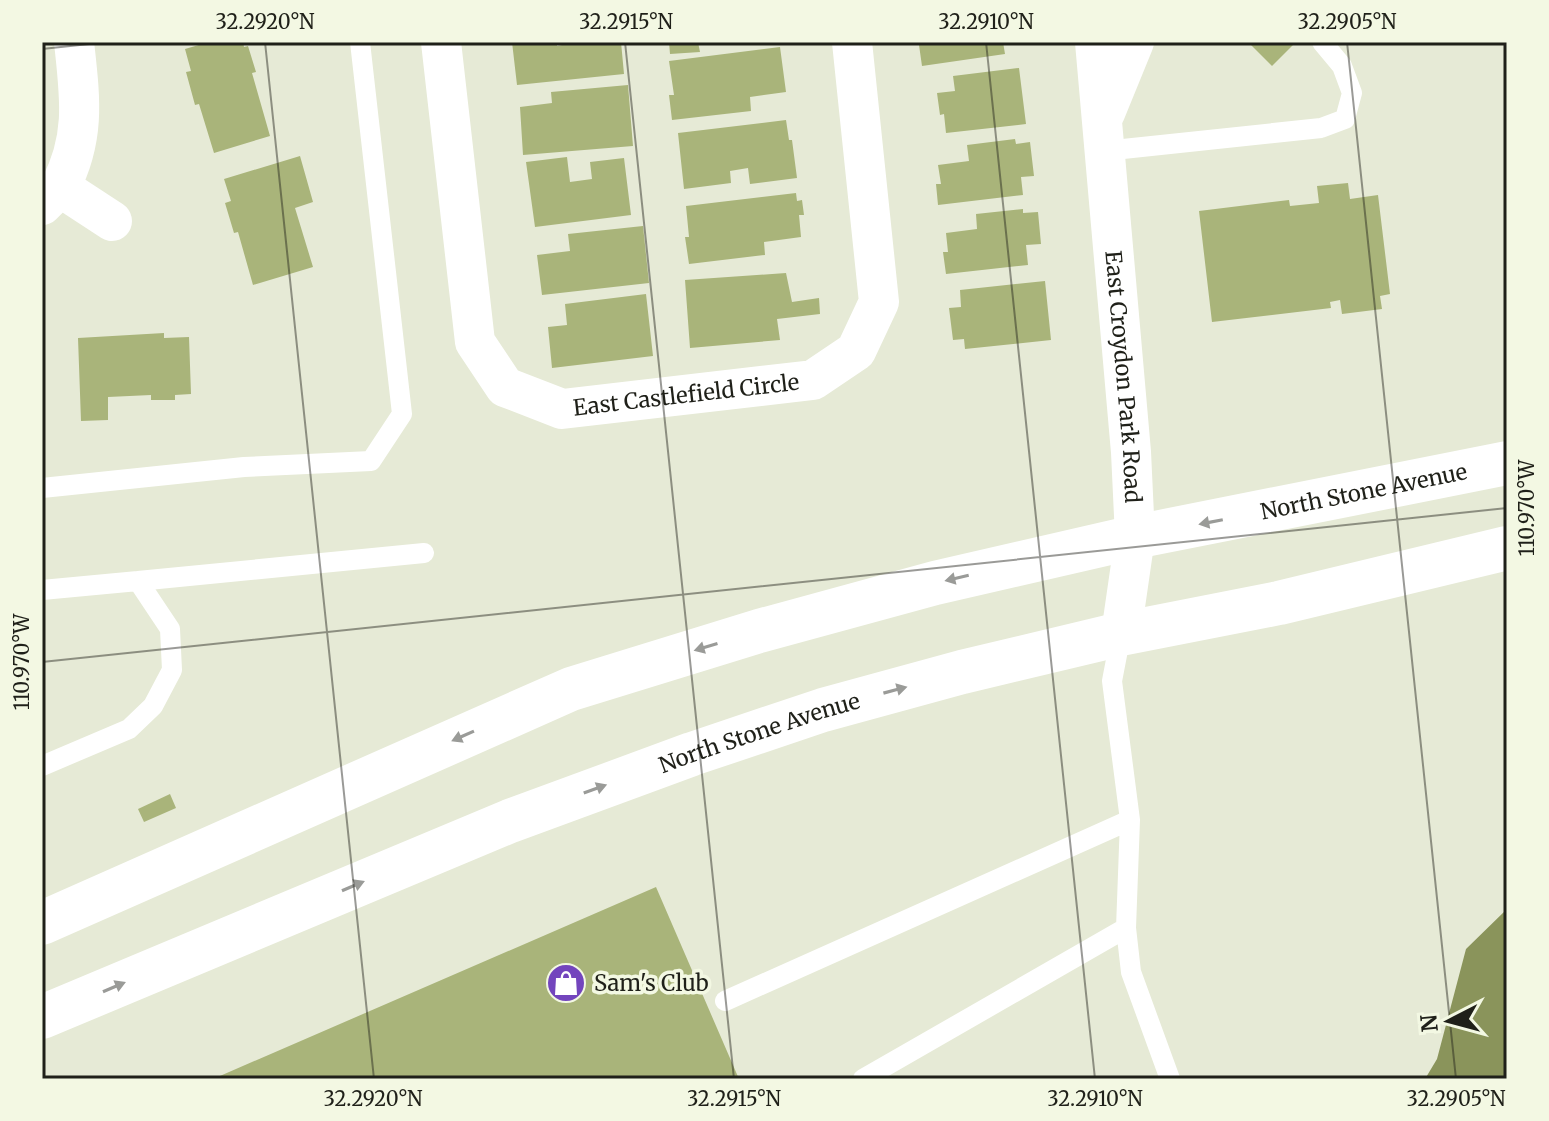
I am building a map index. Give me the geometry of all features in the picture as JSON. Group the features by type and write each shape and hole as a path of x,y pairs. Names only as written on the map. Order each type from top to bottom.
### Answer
{"main road":[{"name":"North Stone Avenue","path":"42,923 571,689 759,631 935,583 1135,537 1507,463"},
{"name":"North Stone Avenue","path":"42,1017 495,826 823,710 962,672 1121,634 1279,603 1507,548"}],"street":[{"path":"74,42 80,123 73,162 51,196 112,221"},
{"name":"East Castlefield Circle","path":"441,42 475,342 505,387 562,409 813,380 856,351 879,302 852,42"},
{"name":"East Croydon Park Road","path":"1095,42 1131,452 1135,537 1121,634"},
{"name":"East Croydon Park Road","path":"1103,135 1134,42"}],"lane":[{"path":"42,488 244,467 371,461 402,414 360,42"},
{"path":"1103,135 1321,128 1345,119 1352,93 1342,66 1322,42"},
{"path":"42,590 424,553"},
{"path":"42,766 129,729 153,706 172,670 170,629 138,581"},
{"path":"1121,634 1112,681 1130,820 1126,928 1131,972 1170,1079"},
{"path":"725,1001 1130,820"},
{"path":"863,1079 1126,928"}],"shaded area":[{"path":"1507,909 1507,1079 1425,1079 1437,1059 1466,949"}],"building":[{"path":"209,42 243,42 244,47 248,46 256,72 252,73 270,136 214,153 186,72 191,71 185,49"},
{"path":"512,42 557,42 557,46 577,42 621,42 624,74 517,85"},
{"path":"669,42 698,42 700,52 670,54"},
{"path":"924,42 1003,42 1005,54 922,66 919,45"},
{"path":"1248,42 1296,42 1272,66"},
{"path":"780,47 786,92 750,97 751,111 672,120 669,95 674,95 669,61"},
{"path":"1019,68 1026,124 946,133 937,93 955,91 953,76"},
{"path":"628,85 633,146 523,155 520,107 552,103 551,92"},
{"path":"786,120 797,178 750,184 748,168 730,171 731,183 684,189 678,133"},
{"path":"1015,139 1016,144 1030,142 1034,176 1021,177 1023,195 938,205 936,184 941,184 938,165 969,161 967,145"},
{"path":"300,156 313,202 295,208 313,267 253,285 238,232 234,233 225,203 231,201 224,179"},
{"path":"567,157 570,182 592,179 590,162 624,158 631,215 535,227 526,162"},
{"path":"1348,183 1350,199 1378,195 1390,294 1380,296 1382,309 1342,314 1340,300 1330,302 1331,308 1212,322 1199,211 1289,200 1290,206 1319,203 1317,186"},
{"path":"796,193 797,201 802,200 804,215 799,215 801,237 764,242 765,255 689,264 685,237 689,237 686,206"},
{"path":"1023,209 1023,213 1038,212 1041,244 1026,245 1028,265 946,274 943,252 948,252 946,233 977,229 976,214"},
{"path":"643,226 649,283 542,295 537,255 570,251 568,234"},
{"path":"786,273 792,302 819,298 820,314 777,319 780,340 690,348 685,280"},
{"path":"1045,281 1051,340 965,349 964,339 953,340 949,308 961,307 960,290"},
{"path":"646,294 653,356 552,368 548,327 567,325 565,304"},
{"path":"164,333 164,338 189,337 191,394 175,395 175,400 151,400 151,395 108,397 108,420 81,421 78,338"},
{"path":"170,794 176,808 144,822 138,809"},
{"name":"Sam's Club","path":"656,887 739,1079 213,1079"}],"place":[{"name":"Sam's Club","path":"566,983"}]}
